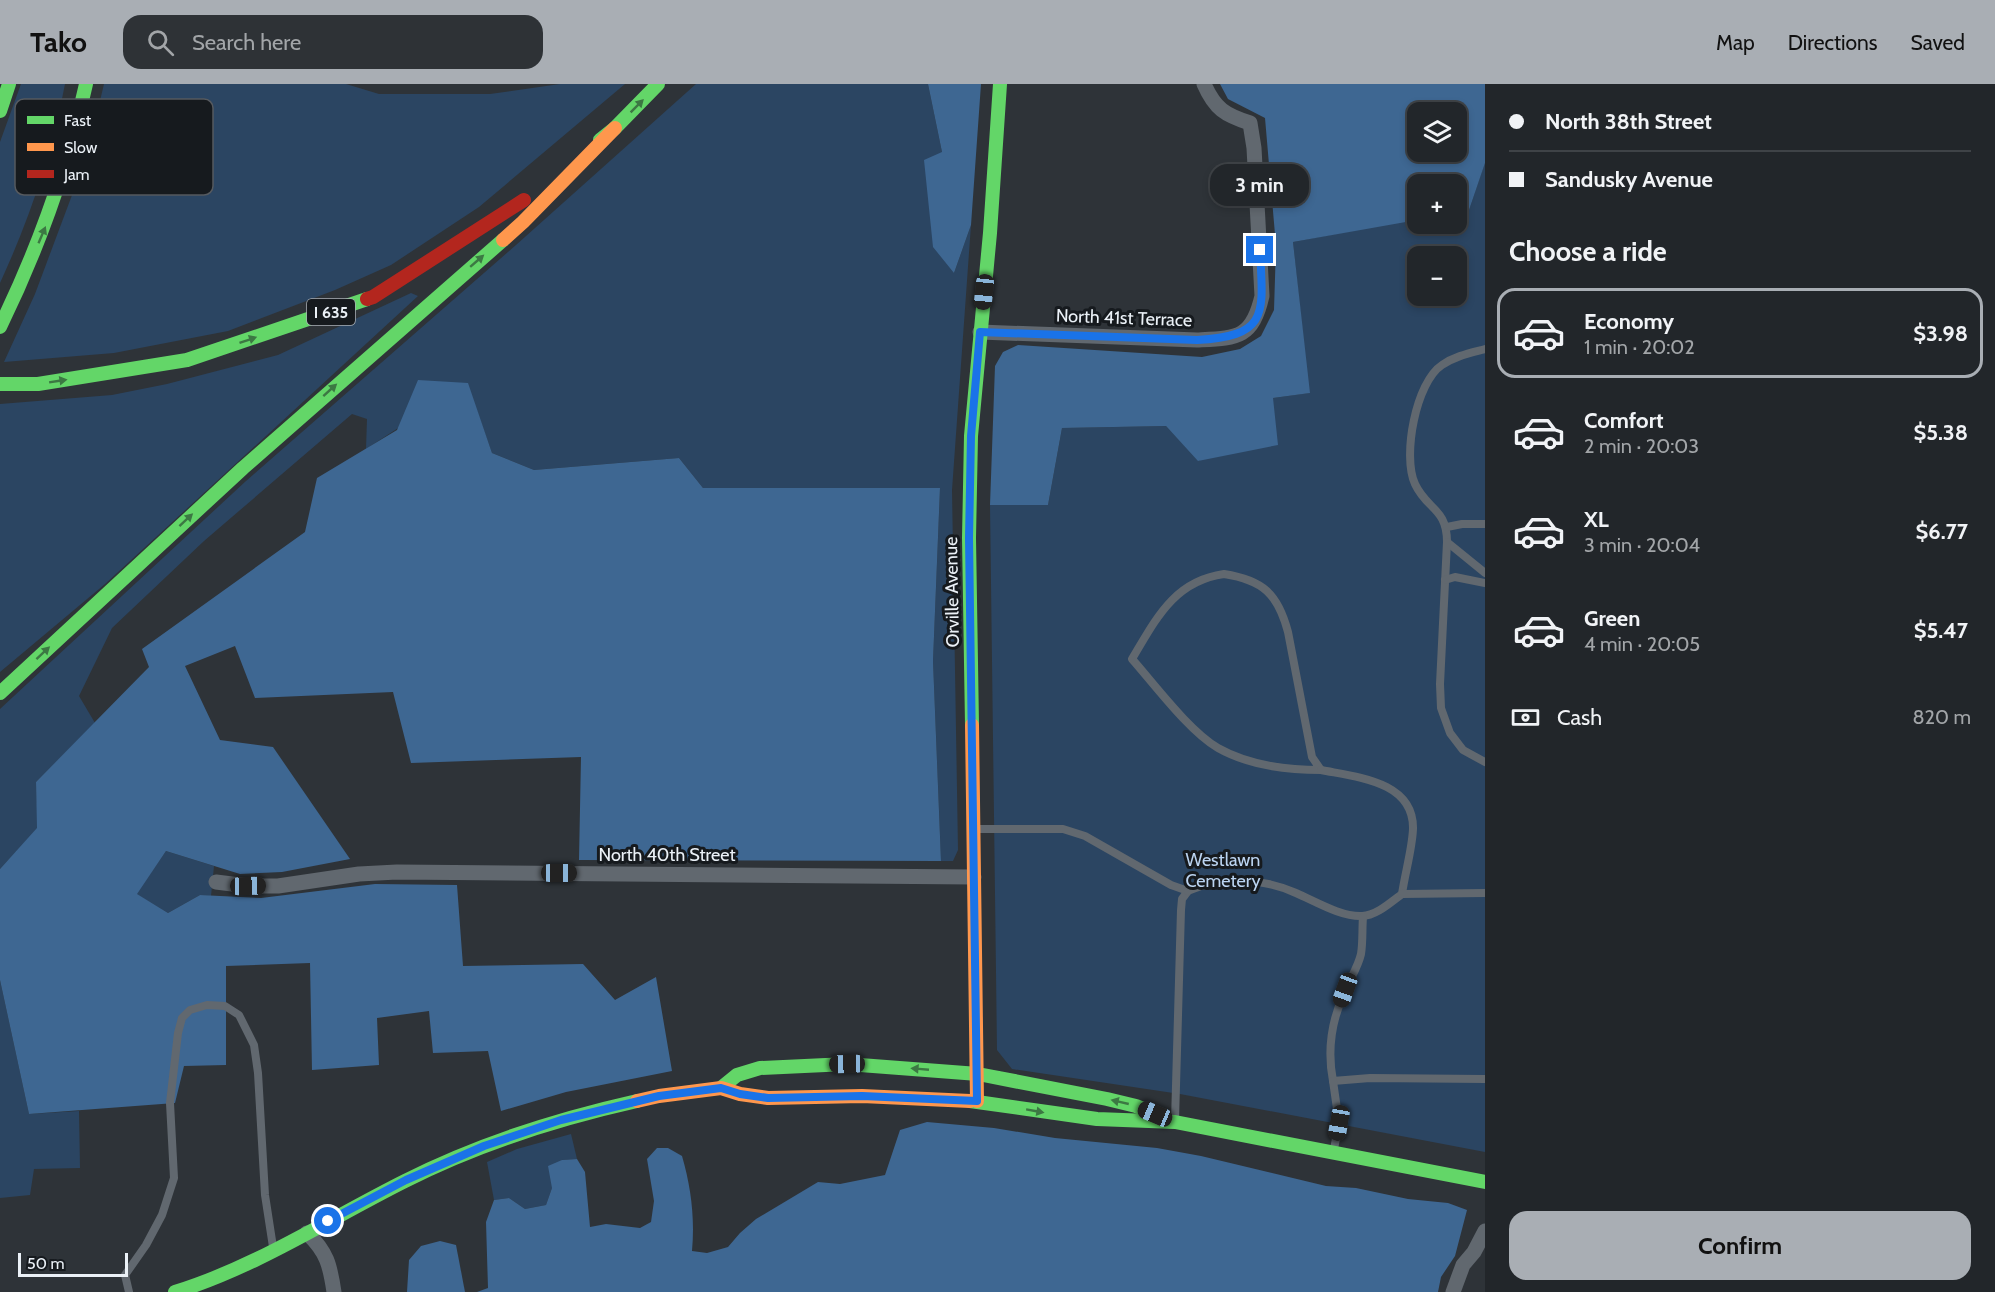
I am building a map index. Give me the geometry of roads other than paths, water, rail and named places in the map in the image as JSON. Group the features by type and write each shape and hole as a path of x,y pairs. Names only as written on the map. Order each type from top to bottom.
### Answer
{"main road":[{"path":"0,111 9,84"},
{"path":"82,99 86,84"},
{"name":"I 635","path":"0,384 38,384 187,360 373,297 515,208 615,128 658,84"},
{"name":"Orville Avenue","path":"977,1101 969,538 971,436 990,233 1000,84"},
{"path":"0,693 243,468 523,222 615,128"},
{"path":"0,327 19,289 56,195"},
{"path":"721,1088 737,1075 760,1068 797,1065 847,1064 978,1074 1126,1104 1175,1122 1485,1182"},
{"path":"175,1292 204,1283 307,1233 406,1180 484,1146 561,1120 659,1096 721,1088 740,1094 768,1098 862,1096 977,1101 1097,1119 1175,1122"}],"street":[{"name":"North 41st Terrace","path":"980,332 1197,340 1224,339 1250,328 1258,315 1263,296 1254,148 1250,123 1220,110 1204,84"},
{"name":"North 40th Street","path":"216,882 248,886 278,886 359,874 397,872 974,877"},
{"path":"1453,1292 1464,1265 1485,1231"},
{"path":"307,1233 319,1244 325,1254 330,1266 334,1292"}],"lane":[{"path":"1485,349 1459,356 1441,365 1427,380 1413,429 1411,463 1415,483 1447,527 1441,708 1450,733 1463,750 1485,762"},
{"path":"1447,527 1462,524 1485,525"},
{"path":"1447,542 1485,573"},
{"path":"1321,770 1312,757 1288,632 1277,601 1268,590 1255,583 1224,574 1195,582 1182,590 1170,602 1132,659 1198,733 1239,758 1289,768 1321,770 1379,783 1396,792 1407,803 1412,816 1413,831 1402,894"},
{"path":"1445,580 1455,577 1485,583"},
{"path":"974,828 1063,829 1085,837 1171,885 1188,891"},
{"path":"1175,1122 1181,910 1182,899 1188,891 1203,884 1249,881 1274,885 1293,891 1329,909 1363,916 1384,908 1402,894 1485,893"},
{"path":"1333,1154 1339,1123 1330,1052 1337,1012 1361,952 1363,916"},
{"path":"129,1292 125,1275 146,1245 162,1215 174,1178 170,1103 178,1033 182,1018 190,1010 207,1005 225,1006 239,1016 254,1045 258,1072 265,1195 274,1248"},
{"path":"1333,1081 1370,1078 1485,1079"}],"park label":[{"name":"Westlawn Cemetery","path":"1223,870"}]}
